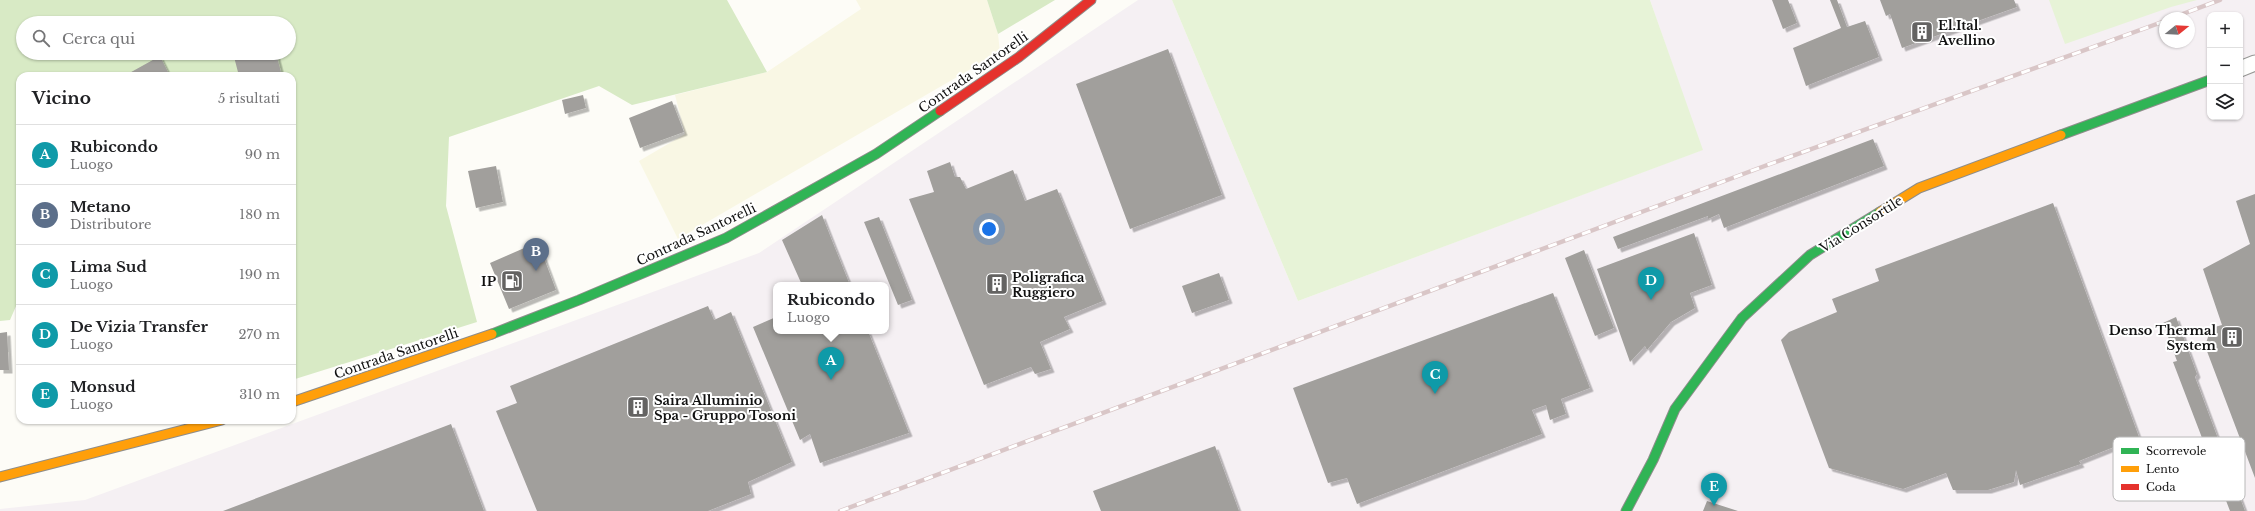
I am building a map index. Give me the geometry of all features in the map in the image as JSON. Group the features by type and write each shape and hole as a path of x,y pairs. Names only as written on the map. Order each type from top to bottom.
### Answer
{"main road":[{"name":"Contrada Santorelli","path":"296,401 500,331 579,300 726,238 876,154 1019,57 1091,0"},
{"name":"Via Consortile","path":"1626,511 1653,460 1675,409 1742,318 1810,255 1919,188 2207,81"},
{"path":"0,477 206,424"}],"street":[{"path":"2243,68 2255,64"}],"shaded area":[{"path":"856,0 987,0 998,34 1000,52 678,239 639,161 685,134 675,95 767,72 861,9"},
{"path":"1138,0 1172,0 1298,301 1702,150 1650,0 2255,0 2255,511 0,511 0,509 85,500 292,424 296,424 296,423 759,253"}],"green space":[{"path":"0,0 727,0 767,72 632,105 599,86 449,137 446,206 477,322 296,379 296,72 16,72 16,306 10,320 0,321"},
{"path":"987,0 1055,0 998,34"},
{"path":"1172,0 1650,0 1703,150 1298,301"},
{"path":"2049,0 2197,0 2171,7 2065,44"}],"building":[{"path":"1772,0 1788,0 1797,23 1783,29"},
{"path":"1830,0 1837,0 1847,27 1865,21 1879,57 1806,86 1793,48 1841,28"},
{"name":"El.Ital. Avellino","path":"1880,0 2014,0 2017,7 1902,48 1890,14 1886,16"},
{"path":"1168,49 1222,195 1130,229 1076,84"},
{"path":"153,60 162,60 168,72 131,72"},
{"path":"235,60 278,60 281,72 238,72"},
{"path":"583,95 586,108 565,114 562,100"},
{"path":"672,101 684,132 640,148 629,118"},
{"path":"1873,139 1884,166 1724,228 1719,214 1708,219 1708,216 1618,249 1613,237"},
{"name":"Poligrafica Ruggiero","path":"950,162 955,177 960,177 966,189 1013,170 1025,201 1057,189 1103,301 1064,317 1070,329 1040,342 1051,369 1035,374 1031,367 984,385 909,199 934,192 927,171"},
{"path":"496,166 503,202 476,208 468,171"},
{"name":"Denso Thermal System","path":"2255,194 2255,478 2245,452 2245,437 2239,437 2205,346 2211,328 2222,325 2203,269 2250,244 2236,201"},
{"path":"2053,203 2139,437 2113,437 2113,447 2079,461 2081,464 2020,485 2016,470 2014,482 1988,490 1953,490 1946,473 1903,489 1829,468 1781,340 1789,332 1837,312 1832,299 1879,281 1875,269"},
{"path":"822,215 849,282 801,282 782,240"},
{"path":"879,217 912,300 898,305 864,222"},
{"path":"1694,233 1712,285 1690,293 1695,308 1671,322 1647,350 1645,346 1630,362 1597,269"},
{"path":"538,242 556,290 509,309 490,263"},
{"path":"1584,250 1614,328 1595,336 1565,258"},
{"path":"1219,273 1229,300 1192,313 1182,286"},
{"path":"1553,293 1590,388 1561,399 1566,414 1550,420 1546,405 1532,410 1542,434 1357,504 1347,478 1328,483 1293,388"},
{"name":"Saira Alluminio Spa - Gruppo Tosoni","path":"708,306 714,320 731,312 792,462 748,482 751,494 708,511 537,511 496,411 517,403 510,386"},
{"name":"Denso Thermal System","path":"2176,317 2197,374 2195,377 2217,437 2202,437 2173,362 2177,361 2163,323"},
{"path":"773,318 773,334 869,334 909,433 820,463 810,434 800,440 753,327"},
{"path":"7,332 9,370 0,370 0,333"},
{"path":"451,424 484,511 223,511"},
{"path":"1215,446 1239,511 1101,511 1093,491"},
{"path":"1707,501 1738,511 1703,511"},
{"name":"Denso Thermal System","path":"2226,501 2241,501 2245,511 2230,511"}],"railway":[{"path":"2188,12 2220,0"},
{"path":"840,511 1770,164 2159,23"}],"traffic: fast":[{"path":"2061,135 2207,81"},
{"path":"492,334 579,300 726,238 876,154 940,111"},
{"path":"1626,511 1653,460 1675,409 1742,318 1810,255 1880,212"}],"traffic: slow":[{"path":"1880,212 1919,188 2061,135"},
{"path":"296,401 492,334"},
{"path":"0,477 206,424"}],"traffic: jam":[{"path":"940,111 1019,57 1091,0"}],"place":[{"name":"El.Ital. Avellino","path":"1922,32"},
{"name":"Metano","path":"536,271"},
{"name":"IP","path":"512,281"},
{"name":"Poligrafica Ruggiero","path":"997,284"},
{"name":"De Vizia Transfer","path":"1651,300"},
{"name":"Denso Thermal System","path":"2232,337"},
{"name":"Rubicondo","path":"831,380"},
{"name":"Lima Sud","path":"1435,394"},
{"name":"Saira Alluminio Spa - Gruppo Tosoni","path":"638,407"},
{"name":"Monsud","path":"1714,506"}]}
